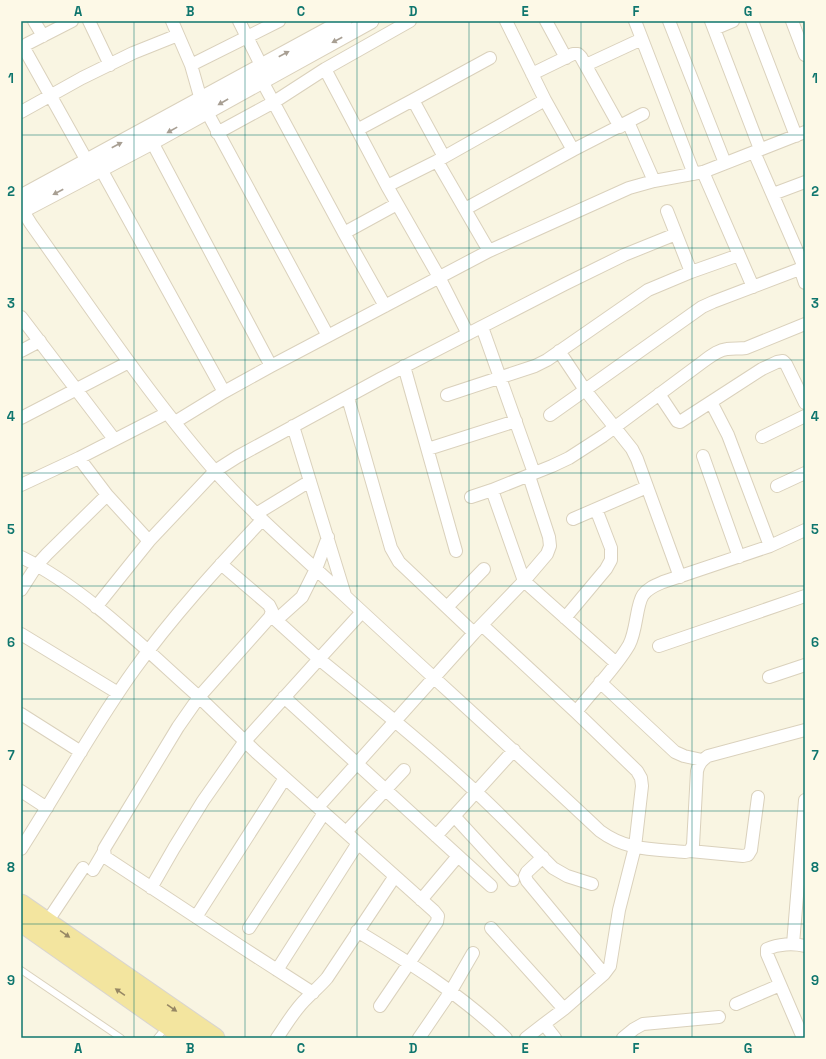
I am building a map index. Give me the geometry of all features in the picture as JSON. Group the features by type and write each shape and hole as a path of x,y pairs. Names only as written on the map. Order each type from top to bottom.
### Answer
{"main road":[{"path":"21,904 215,1038"},
{"path":"21,922 162,1032 186,1038"}],"street":[{"path":"34,21 43,36"},
{"path":"72,21 25,47 25,60 94,162 224,392"},
{"path":"89,21 110,64"},
{"path":"172,21 191,64 204,106 217,133 328,336"},
{"path":"239,21 274,102 385,306"},
{"path":"191,64 279,21"},
{"path":"263,75 344,21"},
{"path":"371,21 308,56 263,75 94,162 21,207 129,362 215,471 259,517 514,750 600,831 617,842 634,847 685,852 690,851 743,856 748,855 751,850 758,797"},
{"path":"217,133 274,102 321,72 410,21"},
{"path":"546,21 566,58"},
{"path":"635,21 699,173 753,286"},
{"path":"669,21 725,163"},
{"path":"733,21 712,25 773,194 803,267 805,283"},
{"path":"21,485 79,458 114,439 171,417 224,392 489,251 629,188 654,181 699,173 800,134 752,21"},
{"path":"792,21 805,55"},
{"path":"512,23 532,74 573,150"},
{"path":"21,112 110,64 178,35"},
{"path":"586,66 642,39"},
{"path":"532,74 573,54 578,54 624,124 654,181"},
{"path":"308,56 321,72 357,130 439,277 468,334"},
{"path":"357,130 490,58"},
{"path":"413,100 465,209 489,251"},
{"path":"387,186 440,159 545,100"},
{"path":"94,162 152,142 204,106"},
{"path":"465,209 643,114"},
{"path":"152,142 271,366"},
{"path":"773,194 805,182"},
{"path":"344,233 397,204"},
{"path":"667,211 691,272"},
{"path":"96,607 149,541 215,471 237,457 348,398 404,366 617,259 676,234"},
{"path":"447,395 535,366 648,290 691,272 739,255"},
{"path":"550,415 702,307 803,267"},
{"path":"21,317 114,439"},
{"path":"471,497 492,490 569,458 721,350 746,348 805,324"},
{"path":"249,928 321,810 356,764 547,554 550,546 550,537 516,422 482,327"},
{"path":"21,351 40,341"},
{"path":"559,351 585,390 632,449 680,577"},
{"path":"659,394 677,421 683,422 762,369 777,362 783,361 786,364 805,403"},
{"path":"21,418 129,362"},
{"path":"404,366 456,551"},
{"path":"348,398 391,548 399,562 447,607 478,629 576,712 637,771 641,778 642,786 634,847 619,910 610,966 604,974 564,1009 526,1038"},
{"path":"711,402 733,448 770,546"},
{"path":"762,437 805,416"},
{"path":"428,449 516,422"},
{"path":"293,426 345,596"},
{"path":"703,456 739,557"},
{"path":"79,458 107,495 149,541"},
{"path":"777,486 805,473"},
{"path":"21,849 118,693 172,620 221,564 259,517 310,481"},
{"path":"573,519 647,487"},
{"path":"492,490 524,581 616,663"},
{"path":"21,590 37,565 107,495"},
{"path":"565,618 606,569 611,560 611,548 596,509"},
{"path":"576,712 616,663 629,644 635,630 638,609 642,596 650,588 663,582 770,546 805,530"},
{"path":"328,537 316,569 302,597 279,618 319,659 395,720 475,792 560,873 592,884"},
{"path":"21,557 37,565 96,607 199,697 285,778 438,916 437,922 408,962 380,1006"},
{"path":"47,922 88,869 103,853 178,727 199,697 270,617 272,611 269,605 221,564"},
{"path":"447,607 484,569"},
{"path":"659,646 805,596"},
{"path":"151,888 203,801 244,740 362,612"},
{"path":"21,634 118,693"},
{"path":"769,678 805,665"},
{"path":"600,682 675,752 684,756 702,760"},
{"path":"284,697 491,886"},
{"path":"21,714 81,752"},
{"path":"690,851 693,845 697,771 702,760 708,756 805,730"},
{"path":"436,836 514,750"},
{"path":"346,832 404,770"},
{"path":"196,917 285,778"},
{"path":"21,791 47,808"},
{"path":"793,944 805,800"},
{"path":"454,816 513,880"},
{"path":"277,970 358,843"},
{"path":"103,853 108,860 313,993"},
{"path":"421,900 458,856"},
{"path":"543,857 527,872 525,876 527,881 604,974"},
{"path":"277,1038 300,1005 327,978 395,876"},
{"path":"491,928 564,1009"},
{"path":"357,931 408,962 451,991 474,1008 506,1038"},
{"path":"803,1038 766,954 767,949 771,947 793,944 805,946"},
{"path":"419,1038 451,991 473,953"},
{"path":"736,1004 780,985"},
{"path":"623,1038 634,1029 644,1024 719,1017"},
{"path":"544,1024 555,1038"}],"lane":[{"path":"21,970 121,1038"}]}
